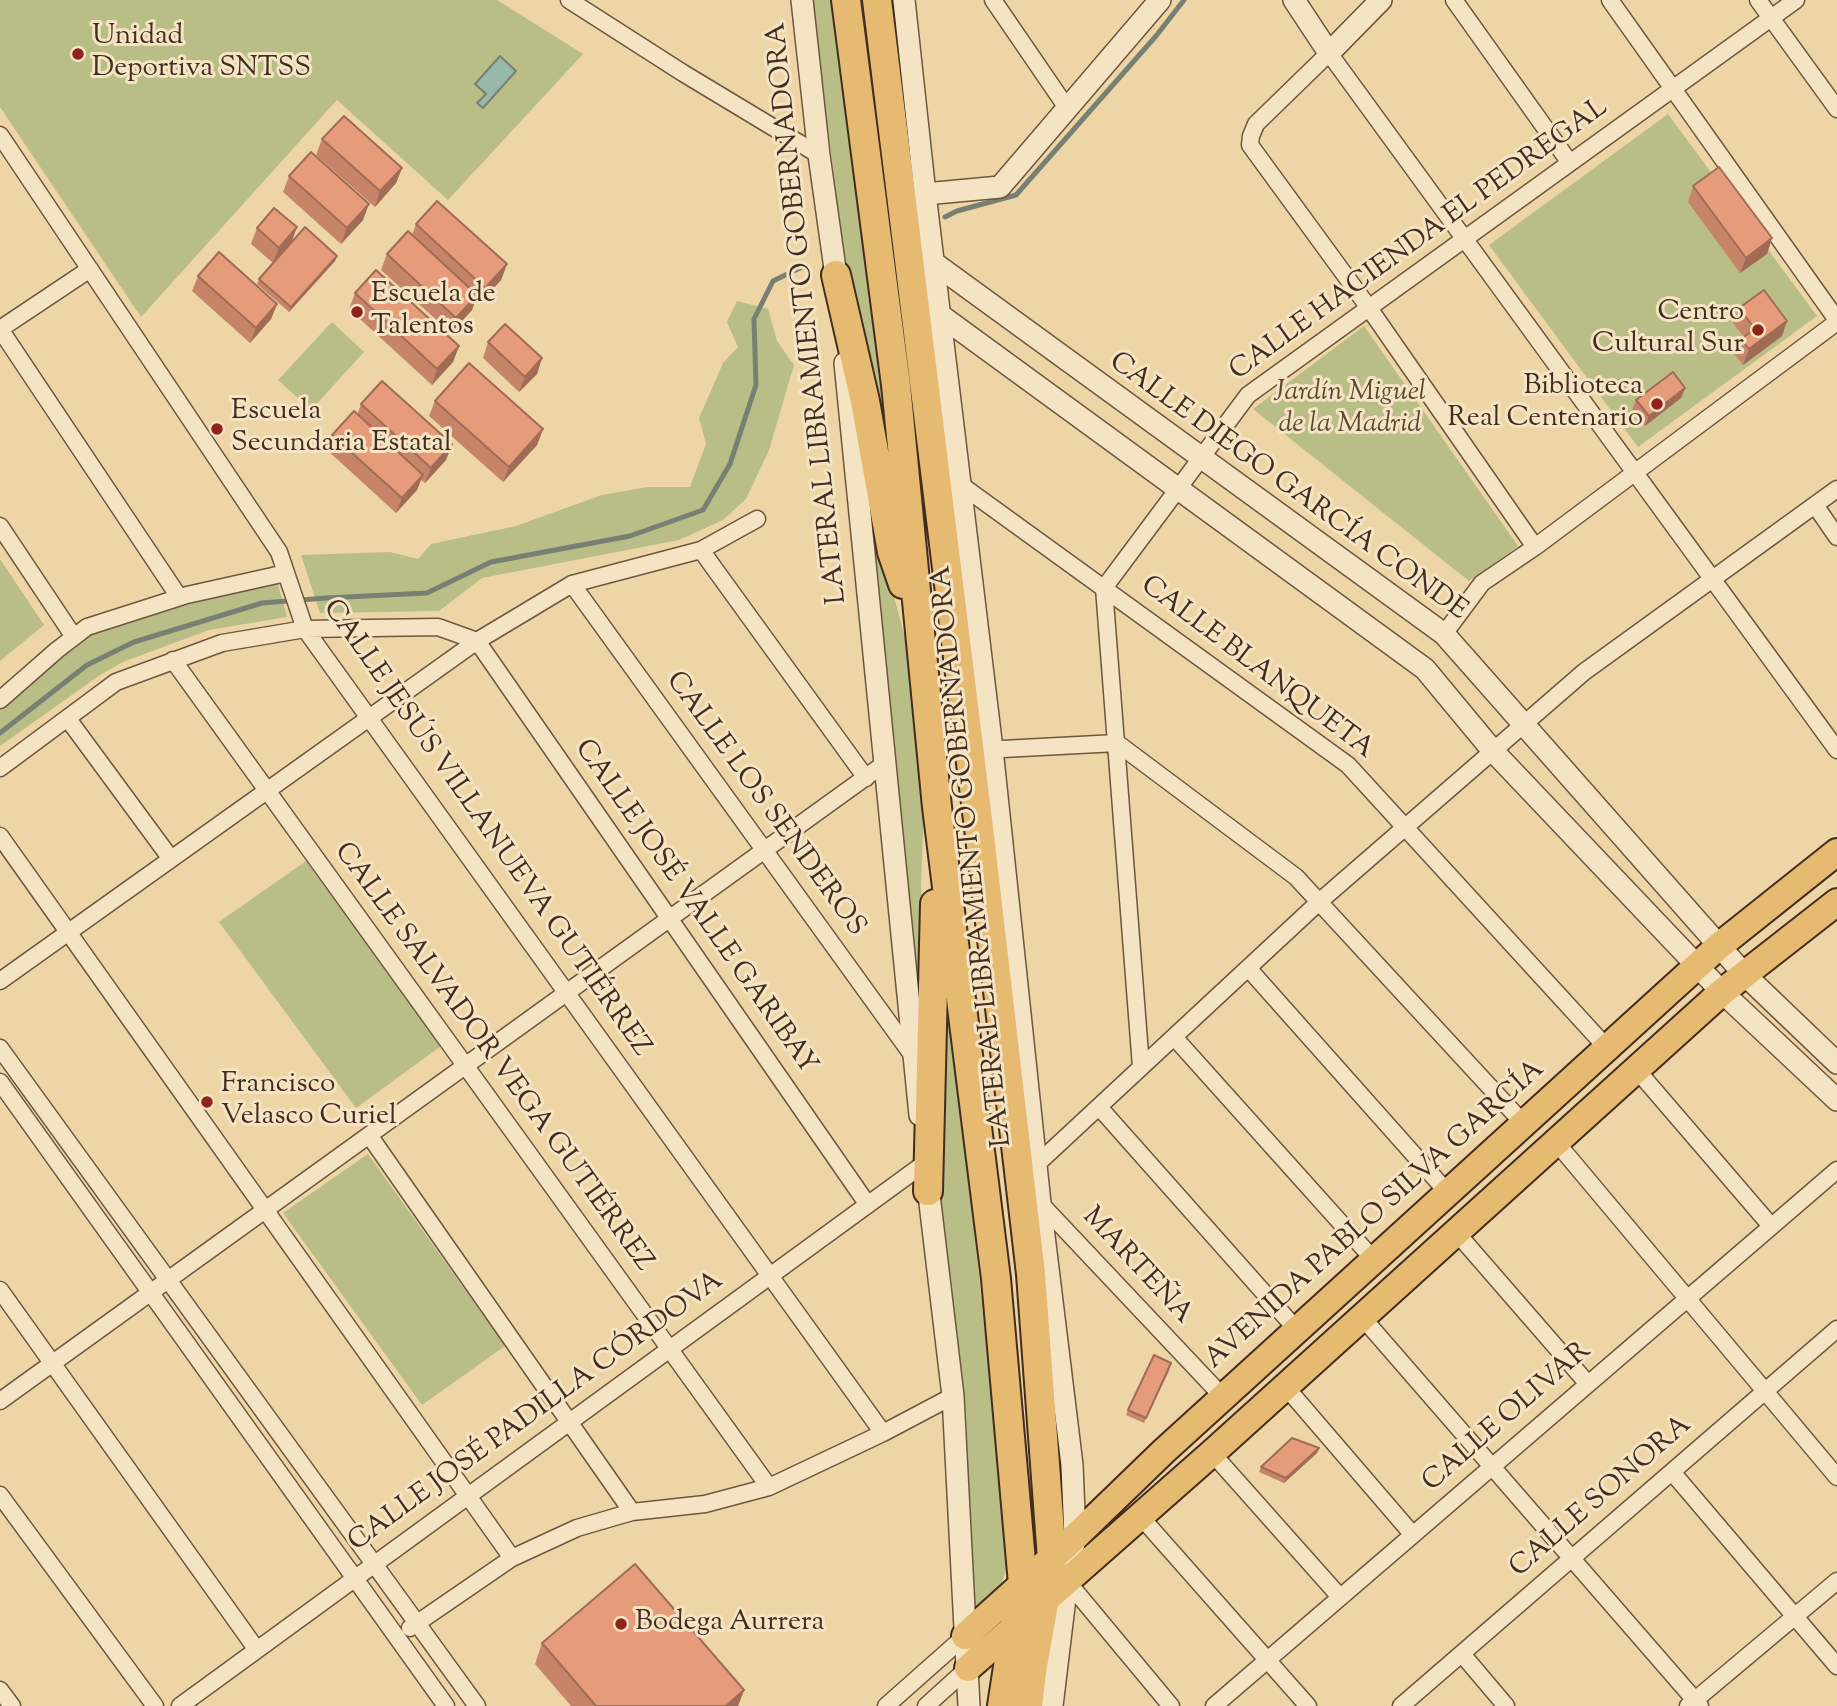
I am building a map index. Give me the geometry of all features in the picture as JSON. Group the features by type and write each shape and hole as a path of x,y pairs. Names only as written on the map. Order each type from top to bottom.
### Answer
{"highway":[{"path":"846,0 896,385 937,807 1034,1592 1032,1671 1028,1706"},
{"path":"877,0 980,750 1059,1570 1034,1592 1014,1628 1002,1706"},
{"path":"836,275 865,401 892,552 922,644"},
{"path":"928,1191 937,807"}],"main road":[{"name":"AVENIDA PABLO SILVA GARCÍA","path":"1059,1570 1075,1538 1164,1451 1720,946 1837,852"},
{"path":"1059,1570 1140,1517 1721,992 1837,902"},
{"path":"965,1636 1034,1592"},
{"path":"968,1668 1014,1628"}],"street":[{"path":"569,0 683,74 819,155"},
{"name":"LATERAL LIBRAMIENTO GOBERNADORA","path":"802,0 857,464 913,1056 953,1396 969,1706"},
{"name":"LATERAL LIBRAMIENTO GOBERNADORA","path":"904,0 961,485 980,750 1036,1165 1072,1465 1075,1538"},
{"path":"993,0 1067,108"},
{"path":"1294,0 1329,53 1837,750"},
{"path":"1381,0 1256,124 1250,145 1369,307 1535,547"},
{"path":"1454,0 1570,163"},
{"path":"1444,635 1482,583 1636,473 1837,321 1609,0"},
{"path":"1758,0 1837,109"},
{"name":"CALLE HACIENDA EL PEDREGAL","path":"1104,588 1248,395 1796,0"},
{"path":"925,194 1000,187 1152,4"},
{"name":"CALLE JESÚS VILLANUEVA GUTIÉRREZ","path":"0,135 279,552 303,622 369,718 883,1433"},
{"name":"CALLE DIEGO GARCÍA CONDE","path":"934,263 1444,635 1744,974 1837,1063"},
{"path":"90,269 0,329 179,597"},
{"path":"940,315 1425,669 1493,751 1721,992 1837,1100"},
{"name":"CALLE BLANQUETA","path":"961,485 1348,765 1607,1048"},
{"path":"1036,1165 1319,902 1584,672 1837,489"},
{"path":"1815,505 1837,537"},
{"path":"0,981 477,641 572,584 701,550 757,519"},
{"path":"0,526 74,637"},
{"path":"701,550 866,778"},
{"path":"0,700 87,627 179,597 286,573"},
{"name":"CALLE LOS SENDEROS","path":"572,584 913,1056"},
{"path":"1104,588 1141,1067"},
{"path":"0,768 116,682 222,643 303,622 438,627 477,641"},
{"name":"CALLE JOSÉ VALLE GARIBAY","path":"477,641 868,1205"},
{"name":"CALLE SALVADOR VEGA GUTIÉRREZ","path":"173,660 769,1487"},
{"path":"68,719 171,859"},
{"path":"980,750 1117,743 1296,877 1524,1124"},
{"path":"0,1401 884,764"},
{"path":"0,836 512,1558"},
{"path":"1248,968 1448,1193"},
{"path":"1174,1037 1374,1261"},
{"path":"0,1048 477,1706"},
{"path":"1636,1069 1771,1226"},
{"path":"0,1082 446,1706"},
{"path":"1099,1107 1297,1330"},
{"path":"369,1135 632,1512"},
{"path":"1556,1142 1837,1477"},
{"name":"CALLE JOSÉ PADILLA CÓRDOVA","path":"180,1706 925,1163"},
{"name":"CALLE OLIVAR","path":"1214,1706 1837,1170"},
{"name":"MARTEÑA","path":"1040,1203 1223,1397"},
{"path":"1456,1232 1588,1384"},
{"path":"0,1290 257,1650"},
{"path":"1362,1317 1694,1704 1837,1581"},
{"name":"CALLE SONORA","path":"1401,1706 1837,1329"},
{"path":"1285,1386 1413,1535"},
{"path":"396,1637 512,1558 577,1528 632,1512 705,1504 769,1487 883,1433 953,1396"},
{"path":"1212,1452 1340,1597"},
{"path":"1672,1472 1837,1666"},
{"path":"0,1495 155,1706"},
{"path":"1140,1517 1308,1706"},
{"path":"1052,1706 1059,1570"},
{"path":"1059,1570 1171,1706"},
{"path":"886,1706 965,1636"},
{"path":"1461,1654 1506,1706"},
{"path":"926,1706 968,1668"},
{"path":"0,1690 12,1706"}],"green space":[{"path":"0,0 497,0 583,54 448,200 337,100 141,317 0,107"},
{"path":"811,0 835,0 892,466 849,288"},
{"path":"1668,114 1817,316 1638,447 1489,245"},
{"path":"737,301 768,309 777,341 794,365 769,450 746,499 723,520 679,540 482,578 439,611 320,613 301,555 390,552 418,559 431,544 516,526 602,495 648,487 690,487 706,444 699,418 723,363 738,347 727,322"},
{"path":"332,322 364,352 311,410 278,380"},
{"name":"Jardín Miguel de la Madrid","path":"1364,326 1518,546 1469,581 1253,409"},
{"path":"865,476 917,683 925,789 921,884 928,979 923,984 917,980"},
{"path":"0,559 44,625 0,661"},
{"path":"277,581 287,617 209,630 123,662 100,675 0,746 0,710 88,635 188,602"},
{"path":"306,861 441,1046 356,1108 219,922"},
{"path":"947,982 1008,1545 1006,1569 1001,1585 976,1617 962,1394 937,1186"},
{"path":"368,1154 505,1346 422,1405 283,1213"}],"shaded area":[{"path":"500,56 516,71 483,108 477,103 486,94 475,84"}],"building":[{"path":"344,116 402,168 380,191 322,139"},
{"path":"311,152 369,204 347,228 289,176"},
{"path":"1719,167 1772,238 1746,258 1693,186"},
{"path":"437,201 507,264 485,288 416,224"},
{"path":"274,208 297,227 279,248 257,228"},
{"path":"305,227 337,256 291,307 259,279"},
{"path":"408,231 477,295 456,318 387,254"},
{"path":"219,252 277,304 256,328 198,276"},
{"path":"376,270 459,346 437,369 355,293"},
{"path":"1764,290 1787,321 1749,349 1741,339 1755,329 1739,308"},
{"path":"505,324 542,358 525,377 488,342"},
{"path":"469,363 543,429 509,467 435,401"},
{"path":"1673,372 1685,388 1649,416 1636,400"},
{"path":"382,381 452,444 431,468 361,404"},
{"path":"354,411 423,475 402,498 332,435"},
{"path":"1154,1355 1171,1363 1146,1418 1128,1410"},
{"path":"1292,1438 1319,1448 1286,1478 1261,1467"},
{"name":"Bodega Aurrera","path":"635,1564 744,1690 726,1706 596,1706 542,1643"}],"waterway":[{"path":"945,217 957,211 1016,195 1156,36 1184,0"},
{"path":"0,733 87,665 134,642 262,603 427,593 491,562 630,536 703,510 730,464 756,385 754,319 773,281 804,266"}],"place":[{"name":"Unidad Deportiva SNTSS","path":"78,54"},
{"name":"Escuela de Talentos","path":"357,312"},
{"name":"Centro Cultural Sur","path":"1758,330"},
{"name":"Biblioteca Real Centenario","path":"1657,404"},
{"name":"Escuela Secundaria Estatal","path":"217,429"},
{"name":"Francisco Velasco Curiel","path":"207,1102"},
{"name":"Bodega Aurrera","path":"621,1624"}]}
